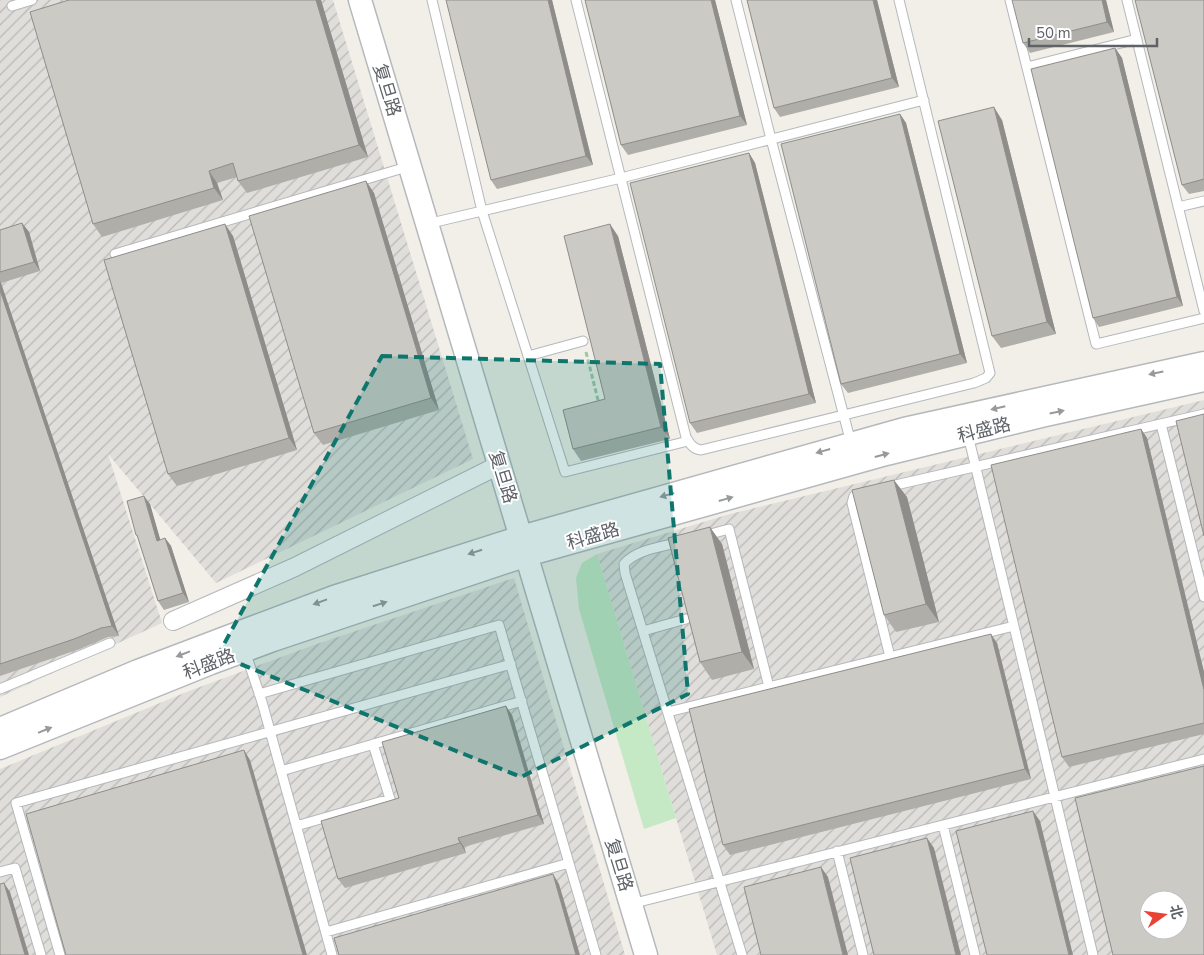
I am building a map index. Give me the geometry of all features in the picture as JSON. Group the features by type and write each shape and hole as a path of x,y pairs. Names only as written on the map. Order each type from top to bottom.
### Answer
{"street":[{"name":"复旦路","path":"360,0 646,955"},
{"name":"科盛路","path":"0,729 138,671 241,641 524,546 854,452 1204,363"},
{"name":"科盛路","path":"966,425 1041,416 1204,380"},
{"path":"173,621 295,567 499,464"},
{"name":"科盛路","path":"0,748 241,641"}],"lane":[{"path":"12,6 32,0"},
{"path":"432,0 482,211 565,472 688,441"},
{"path":"576,0 688,441 696,450 974,383 986,378 990,373 899,0"},
{"path":"736,0 854,452"},
{"path":"1010,0 1096,344 1204,318"},
{"path":"1127,0 1204,311"},
{"path":"1027,67 1137,39"},
{"path":"427,224 621,178 924,100"},
{"path":"115,254 410,166"},
{"path":"1178,208 1204,201"},
{"path":"528,356 583,341"},
{"path":"890,657 852,503 854,496 876,489 1204,414"},
{"path":"1161,424 1204,597"},
{"path":"966,425 1093,955"},
{"path":"742,955 624,564 630,558 640,553 728,529 768,687"},
{"path":"643,631 686,619"},
{"path":"259,694 499,624 596,955"},
{"path":"668,712 1014,626"},
{"path":"241,641 270,731 332,955"},
{"path":"0,689 110,643"},
{"path":"60,955 16,803 510,664"},
{"path":"281,770 522,701"},
{"path":"296,826 390,799 373,744"},
{"path":"631,904 1204,759"},
{"path":"943,825 975,955"},
{"path":"837,851 863,955"},
{"path":"326,932 569,862"},
{"path":"0,872 15,868 41,955"}],"path":[{"path":"583,341 600,405 591,407"}],"highlighted area":[{"path":"382,356 660,364 688,694 521,777 218,655"}],"shaded area":[{"path":"0,0 333,0 473,459 216,583 108,454 162,623 0,697"},
{"path":"1204,400 1204,955 717,955 597,554 730,514"},
{"path":"514,578 625,955 0,955 0,769 189,691 314,645"}],"green space":[{"path":"597,554 676,818 644,829 579,609 576,578 582,563"}],"building":[{"path":"69,0 316,0 359,145 238,181 233,163 209,171 214,188 93,224 30,12"},
{"path":"446,0 548,0 586,156 491,180"},
{"path":"585,0 711,0 740,116 621,145"},
{"path":"747,0 873,0 892,78 774,108"},
{"path":"1012,0 1102,0 1107,22 1023,43"},
{"path":"1135,0 1204,0 1204,179 1182,185"},
{"path":"1115,48 1177,297 1093,318 1031,69"},
{"path":"994,107 1047,322 992,336 938,121"},
{"path":"900,114 960,354 841,384 781,144"},
{"path":"749,153 809,394 690,423 630,183"},
{"path":"366,181 431,398 314,433 249,216"},
{"path":"22,223 34,262 0,272 0,230"},
{"path":"225,224 289,438 168,474 104,260"},
{"path":"610,224 661,427 573,449 563,410 605,399 564,236"},
{"path":"0,290 112,626 101,628 0,664"},
{"path":"1204,414 1204,536 1176,421"},
{"path":"1141,429 1204,690 1204,723 1062,757 991,465"},
{"path":"894,480 926,604 884,615 852,490"},
{"path":"144,496 157,541 165,538 183,593 158,601 127,501"},
{"path":"710,527 742,652 700,662 668,538"},
{"path":"991,634 1025,769 723,845 689,709"},
{"path":"506,706 538,815 458,838 460,843 338,879 321,821 399,798 382,742"},
{"path":"244,750 303,955 66,955 26,814"},
{"path":"1204,766 1204,955 1113,955 1075,798"},
{"path":"1033,811 1069,955 987,955 956,831"},
{"path":"927,838 956,955 874,955 850,858"},
{"path":"821,867 843,955 761,955 744,887"},
{"path":"553,874 576,955 339,955 334,938"},
{"path":"4,883 25,955 0,955 0,884"}]}
